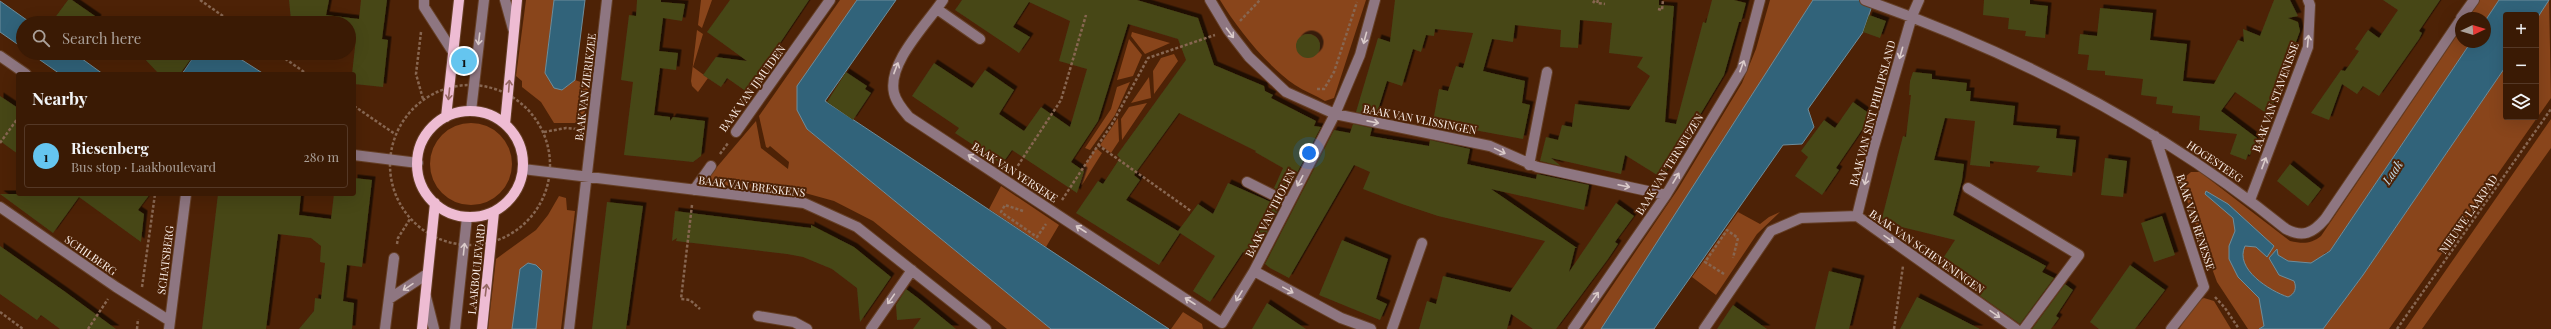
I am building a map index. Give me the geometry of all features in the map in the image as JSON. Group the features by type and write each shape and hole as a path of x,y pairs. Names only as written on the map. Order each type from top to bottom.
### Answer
{"main road":[{"path":"446,117 459,0"},
{"path":"505,124 517,0"},
{"path":"470,111 495,117 505,124 518,142 522,152 524,169 519,186 508,202 494,212 467,218 444,210 434,203 422,185 418,162 420,149 426,136 446,117 470,111"},
{"path":"422,329 434,203"},
{"name":"LAAKBOULEVARD","path":"482,329 494,212"}],"street":[{"path":"470,111 484,0"},
{"path":"505,0 513,29"},
{"name":"BAAK VAN ZIERIKZEE","path":"569,329 607,0"},
{"name":"BAAK VAN IJMUIDEN","path":"736,132 830,0"},
{"name":"BAAK VAN YERSEKE","path":"943,0 897,64 893,79 894,94 909,116 1222,323"},
{"name":"BAAK VAN VLISSINGEN","path":"1210,0 1228,30 1249,57 1286,92 1335,114 1490,146 1529,165 1666,195"},
{"name":"BAAK VAN THOLEN","path":"1222,323 1254,271 1335,114 1360,55 1376,0"},
{"name":"BAAK VAN TERNEUZEN","path":"1573,329 1666,195 1742,69 1760,0"},
{"name":"HOGESTEEG","path":"1865,0 1912,16 1996,52 2155,136 2202,165 2294,233 2308,233 2316,229 2455,27"},
{"name":"BAAK VAN SINT PHILIPSLAND","path":"1857,216 1873,150 1912,16 1919,0"},
{"name":"BAAK VAN STAVENISSE","path":"2250,200 2308,47 2310,5 2308,0"},
{"name":"HOGESTEEG","path":"2465,12 2474,0"},
{"path":"424,4 453,52"},
{"path":"937,9 980,39"},
{"path":"0,56 23,72"},
{"path":"1529,165 1547,72"},
{"name":"BAAK VAN RENESSE","path":"2155,136 2204,287 2171,329"},
{"path":"356,155 418,162"},
{"path":"694,190 711,166"},
{"name":"BAAK VAN BRESKENS","path":"524,169 804,203 857,227 986,329"},
{"path":"1247,182 1289,203"},
{"path":"1968,188 2079,255 2024,329"},
{"name":"SCHATSBERG","path":"169,325 186,196"},
{"name":"SCHILBERG","path":"0,207 140,302 169,325"},
{"name":"BAAK VAN SCHEVENINGEN","path":"1704,329 1771,231 1800,218 1857,216 2016,329"},
{"name":"LAAKBOULEVARD","path":"455,329 467,218"},
{"path":"1392,329 1422,243"},
{"path":"385,329 394,258"},
{"path":"870,329 912,270"},
{"path":"1254,271 1342,318 1372,329"},
{"path":"389,299 427,274"},
{"path":"426,298 434,329"},
{"path":"758,316 794,322 807,329"}],"path":[{"path":"200,0 223,16"},
{"path":"1055,212 1098,145 1148,58 1228,30 1247,16 1260,0"},
{"path":"1310,102 1318,88 1324,89 1334,72 1358,0"},
{"path":"1598,0 1598,4 1605,4"},
{"path":"1658,9 1662,10 1663,0"},
{"path":"356,107 395,134 407,114 423,99 416,74 424,4"},
{"path":"1007,181 1061,100 1086,16"},
{"path":"287,60 305,72"},
{"name":"NIEUWE LAAKPAD","path":"2398,329 2551,109"},
{"path":"0,143 16,121"},
{"path":"544,132 566,128 592,131"},
{"name":"BAAK VAN IJMUIDEN","path":"711,166 736,132"},
{"path":"1098,145 1191,211"},
{"path":"694,190 680,299 690,300 700,309"},
{"path":"137,329 155,196"},
{"path":"1024,212 1005,205 1001,212 1037,237 1048,222 1043,218"},
{"path":"394,258 398,238 410,219"},
{"path":"1728,271 1726,276 1705,262 1727,230 1738,238 1733,259"},
{"path":"1894,329 1905,250"},
{"path":"88,329 116,287"},
{"path":"2204,287 2225,308 2239,329"},
{"path":"0,312 23,329"}],"shaded area":[{"path":"526,0 554,0 545,73 562,90 575,80 589,85 583,123 554,123 541,102 522,87 522,81 516,76"},
{"path":"701,0 712,0 702,28 698,25"},
{"path":"840,0 857,0 807,129 1051,329 1007,329 873,221 834,201 805,193 711,184 711,174 756,121 761,148 788,169 789,162 770,146 768,148 766,147 759,116"},
{"path":"1220,0 1366,0 1334,98 1325,101 1298,87 1273,67 1253,45"},
{"path":"1770,0 1813,0 1602,329 1583,329 1678,189 1742,83 1756,49"},
{"path":"2480,0 2499,0 2491,12 2472,12"},
{"path":"2549,0 2551,98 2539,115 2539,48 2539,15"},
{"path":"697,30 703,34 693,67 708,78 698,92 692,86 691,81"},
{"path":"1132,32 1170,43 1145,54 1131,36"},
{"path":"2455,38 2455,48 2467,48 2330,251 2325,253 2293,295 2264,326 2259,329 2248,329 2217,282 2182,187 2184,178 2191,172 2200,172 2290,241 2299,243 2310,242 2321,236"},
{"path":"1129,39 1142,55 1133,76 1117,80"},
{"path":"1174,54 1178,61 1154,94 1153,71 1161,58"},
{"path":"2503,70 2503,120 2536,120 2389,329 2323,329 2363,275"},
{"path":"1149,77 1151,98 1131,103"},
{"path":"1130,82 1115,115 1090,150 1085,148 1111,109 1117,87"},
{"path":"1147,103 1122,140 1121,119 1129,107"},
{"path":"1118,118 1119,141 1111,153 1100,145"},
{"path":"2551,119 2551,148 2422,329 2405,329"},
{"path":"463,123 479,123 494,130 505,141 512,156 512,172 509,180 500,193 487,202 479,205 463,205 448,198 437,187 430,172 430,156 437,141 448,130"},
{"path":"1096,148 1102,153 1082,185 1075,180"},
{"path":"1001,186 1059,225 1046,247 989,209"},
{"path":"559,196 566,198 567,210 575,211 561,329 536,329 542,271 520,269 512,329 488,329 496,259 536,230 548,215"},
{"path":"1738,212 1760,224 1769,217 1780,212 1757,234 1716,295 1692,277"},
{"path":"2204,298 2214,301 2231,329 2179,329 2198,301"},
{"path":"1183,312 1202,324 1203,329 1171,329"}],"water":[{"path":"554,0 585,0 575,80 562,90 554,88 545,73"},
{"path":"857,0 896,0 825,101 1169,329 1051,329 807,129 797,110 797,86"},
{"path":"1813,0 1874,0 1863,32 1808,109 1814,127 1802,144 1783,145 1654,329 1601,329"},
{"name":"Laak","path":"2499,0 2549,0 2539,15 2539,12 2503,12 2503,70 2363,275 2323,329 2259,329 2264,326 2259,298 2238,277 2229,259 2229,246 2235,231 2233,218 2205,194 2206,191 2228,204 2274,246 2267,257 2256,247 2245,246 2243,255 2245,263 2249,271 2256,278 2272,290 2288,297 2290,296 2295,290 2294,281 2279,275 2269,258 2277,249 2278,255 2288,261 2311,263 2330,251 2467,48 2491,48 2491,12"},
{"path":"0,1 21,16 16,16 16,43 0,32"},
{"path":"40,60 84,60 100,72 57,72"},
{"path":"191,60 242,60 261,72 183,72"},
{"path":"528,263 536,265 542,271 536,329 512,329 520,269"}],"building":[{"path":"68,0 72,0 95,16 56,16"},
{"path":"289,0 329,0 326,15 334,16 291,16"},
{"path":"361,0 387,0 382,39 388,40 383,87 356,84 356,72 352,72 354,60 356,60 356,19 359,19"},
{"path":"637,0 661,0 661,2 685,4 682,21 663,18 659,51 678,53 676,70 660,68 654,115 670,117 670,121 673,117 705,121 701,156 693,162 624,155 633,82 621,80 629,15 636,16"},
{"path":"730,0 809,0 747,92 727,78 721,87 703,75 716,57 747,61 707,32"},
{"path":"962,0 1137,0 1198,18 1214,65 1264,86 1265,91 1273,95 1271,98 1316,121 1314,126 1321,127 1286,194 1274,188 1283,168 1255,152 1256,151 1179,113 1134,175 1140,180 1126,200 1178,231 1198,204 1213,214 1228,183 1280,206 1254,258 1243,252 1210,302 1193,291 1215,256 1180,233 1159,265 1076,213 1098,181 1103,184 1120,158 1117,155 1186,60 1178,39 1128,24 1098,121 1071,162 1084,171 1077,193 1012,150 1002,164 955,133 959,128 912,96 934,63 972,88 985,70 1014,90 999,114 1024,131 1041,107 1070,127 1087,69 1059,61 1070,21 1029,2 1013,27 1030,37 1019,53 955,10"},
{"path":"1395,0 1659,0 1659,5 1674,6 1665,122 1676,124 1703,22 1706,23 1712,0 1734,0 1746,3 1724,75 1662,178 1625,155 1621,174 1551,158 1561,166 1540,161 1546,137 1558,140 1562,125 1572,127 1575,104 1629,110 1650,76 1637,67 1643,57 1609,53 1612,23 1580,20 1578,48 1560,47 1561,30 1515,25 1513,42 1492,39 1483,71 1525,81 1522,103 1530,105 1523,139 1474,130 1473,136 1432,127 1439,89 1448,91 1456,66 1463,68 1473,33 1435,29 1434,36 1426,35 1421,52 1413,49 1402,86 1387,81 1376,116 1356,112 1378,38 1390,42"},
{"path":"1984,0 2030,0 2030,4 2048,6 2045,38 2025,36 2026,31 2008,29 2009,18 1983,15"},
{"path":"2274,0 2290,0 2298,16 2288,18 2298,22 2300,31 2271,110 2267,109 2266,113 2235,92 2221,111 2257,138 2250,155 2248,154 2246,160 2230,154 2237,134 2199,130 2200,116 2172,113 2173,106 2156,104 2157,97 2141,95 2143,79 2105,75 2105,71 2087,70 2089,55 2078,54 2080,34 2097,36 2100,8 2153,13 2150,40 2187,44 2183,81 2214,84 2238,40 2244,42 2243,29 2260,36"},
{"path":"2383,0 2440,0 2419,31 2422,33 2419,39 2379,96 2363,86 2357,94 2342,84 2329,120 2311,113 2341,70 2345,71 2359,51 2355,49 2368,30 2379,38 2398,10"},
{"path":"1869,15 1886,21 1880,38 1863,32"},
{"path":"1308,34 1313,35 1319,41 1319,51 1313,57 1308,58 1303,57 1297,51 1296,46 1297,41 1303,35"},
{"path":"146,60 190,60 181,72 157,72"},
{"path":"846,72 867,86 865,89 871,93 853,120 827,102"},
{"path":"1913,72 1932,74 1932,79 1967,83 1966,91 1971,91 1970,101 2015,106 2013,125 2057,129 2056,138 2076,140 2072,176 2036,172 2040,166 1990,161 1990,167 1970,165 1975,121 1945,118 1934,160 1964,164 1962,180 1953,215 2046,266 2042,272 2054,278 2020,324 1938,266 1955,240 1881,222 1903,136 1906,137 1911,95 1909,95 1910,81"},
{"path":"0,96 16,107 16,153 0,141"},
{"path":"1853,102 1870,114 1864,123 1866,124 1836,168 1839,170 1822,195 1795,176 1808,157 1801,151 1824,120 1835,128"},
{"path":"1353,124 1372,128 1370,136 1429,146 1430,140 1470,149 1467,164 1536,179 1537,174 1589,185 1584,210 1491,189 1577,248 1575,248 1569,272 1616,203 1634,216 1615,242 1618,244 1608,259 1556,329 1533,329 1511,314 1507,329 1419,329 1427,301 1436,304 1443,276 1510,292 1545,241 1438,216 1363,189 1370,172 1354,165 1289,278 1270,268 1265,264 1334,130 1350,133"},
{"path":"2105,158 2127,161 2123,197 2101,195"},
{"path":"2290,164 2321,189 2308,206 2277,181"},
{"path":"356,178 372,180 362,267 347,265 343,301 354,303 352,329 299,329 314,311 315,298 321,299 325,263 320,262 321,246 311,238 278,234 266,329 202,329 218,196 301,196 299,215 331,219 334,196 356,196"},
{"path":"0,194 16,194 16,196 148,196 138,210 144,214 141,242 79,197 53,233"},
{"path":"607,202 643,206 626,329 592,329"},
{"path":"675,211 811,228 811,225 854,247 891,277 860,322 857,288 832,269 803,257 787,254 676,241 677,238 672,241"},
{"path":"2162,216 2175,255 2154,262 2141,223"},
{"path":"1342,240 1388,259 1376,299 1387,304 1380,320 1319,295"},
{"path":"0,246 116,329 60,329 41,315 37,320 0,294"},
{"path":"2130,265 2165,290 2135,329 2099,329 2090,322"},
{"path":"1829,271 1861,279 1849,329 1815,329"},
{"path":"2065,284 2073,290 2056,316 2059,318 2051,329 2032,329"},
{"path":"906,289 956,329 913,329 921,318 897,320 896,305"},
{"path":"1917,297 1935,306 1980,329 1900,329"},
{"path":"1267,303 1306,329 1252,329"},
{"path":"1733,305 1767,329 1717,329"}],"place":[{"name":"Riesenberg","path":"464,61"}]}
